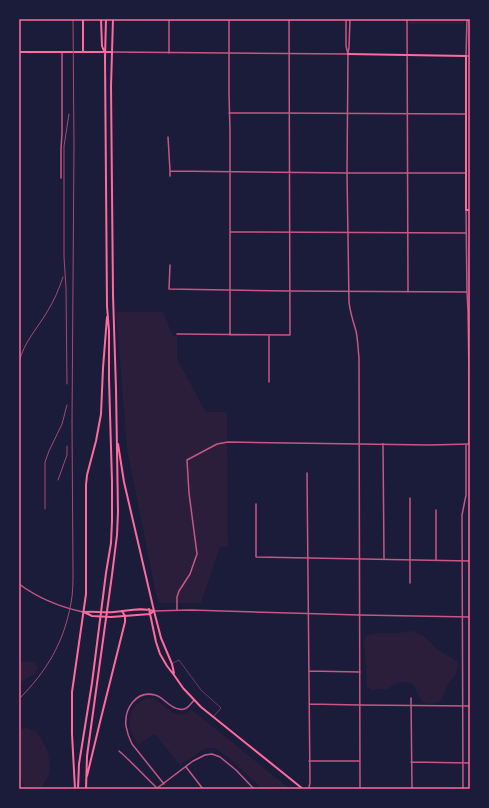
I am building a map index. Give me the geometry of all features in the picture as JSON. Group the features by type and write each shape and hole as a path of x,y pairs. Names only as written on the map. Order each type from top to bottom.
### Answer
{"main road":[{"path":"83,19 83,52"},
{"path":"101,19 102,46 105,52"},
{"path":"78,789 79,764 92,683 111,544 112,521 109,331 107,306 106,19"},
{"path":"86,789 87,756 117,535 117,434 112,290 111,86 113,19"},
{"path":"20,52 112,52"},
{"path":"348,54 466,56 466,210 470,210"},
{"path":"75,789 72,734 72,692 86,594 86,485 101,414 107,306"},
{"path":"117,434 124,482 154,611 161,638 172,664 174,675"},
{"path":"84,612 149,609 154,611"},
{"path":"149,609 156,642 167,666 183,688 194,700 214,717 303,789"},
{"path":"86,783 125,622 125,616 122,611"},
{"path":"84,612 92,616 111,617 150,614 154,611"}],"street":[{"path":"169,19 169,53"},
{"path":"229,19 230,334"},
{"path":"178,334 290,334 289,19"},
{"path":"346,19 346,46 348,54"},
{"path":"350,19 348,54 347,173 348,291 349,309 356,331 358,344 360,789"},
{"path":"407,19 408,292"},
{"path":"467,19 466,56 470,56"},
{"path":"61,178 62,52"},
{"path":"112,52 348,54"},
{"path":"229,113 466,114"},
{"path":"168,137 170,176"},
{"path":"170,171 466,173"},
{"path":"177,610 177,597 179,591 190,574 197,554 189,493 187,460 217,444 228,442 430,445 470,444 469,307 466,264 466,210"},
{"path":"230,232 466,233"},
{"path":"170,265 169,289 467,292"},
{"path":"269,334 269,382"},
{"path":"383,444 384,559"},
{"path":"463,789 462,515 466,495 466,444"},
{"path":"307,473 310,783 308,789"},
{"path":"410,498 410,583"},
{"path":"256,504 256,557 470,561"},
{"path":"436,510 436,560"},
{"path":"19,584 48,601 84,612"},
{"path":"154,611 177,610 470,617"},
{"path":"309,671 360,672"},
{"path":"164,784 132,744 126,725 129,707 138,697 148,694 154,694 161,697 173,707 180,710 186,708 194,700"},
{"path":"411,698 412,789"},
{"path":"309,704 470,706"},
{"path":"119,750 157,788 196,759 212,754 217,755 236,770 254,789"},
{"path":"309,761 360,761"},
{"path":"411,762 470,763"},
{"path":"186,767 203,789"}],"lane":[{"path":"172,664 179,660 202,690 221,708 214,717"}],"shaded area":[{"path":"409,19 464,19 464,24 409,24"},
{"path":"116,312 163,312 173,336 177,337 177,359 206,412 227,412 228,547 220,547 201,603 158,603 127,448"},
{"path":"413,631 423,635 439,651 458,662 456,674 447,685 440,702 429,704 422,702 413,685 406,682 397,683 388,689 371,690 367,687 364,639 367,635"},
{"path":"19,662 35,662 38,669 35,674 19,683"},
{"path":"147,698 155,699 176,714 186,713 192,710 290,789 262,789 228,757 215,748 206,748 180,765 155,734 138,744 133,736 130,717 133,709"},
{"path":"28,728 38,733 48,751 50,767 49,775 41,789 25,789 19,774 19,729"}],"railway":[{"path":"19,699 38,678 53,655 64,631 73,591 73,19"},
{"path":"67,384 66,288 64,257 64,146 69,114"},
{"path":"19,362 27,342 52,304 63,277"},
{"path":"45,509 45,462 62,424 67,405"},
{"path":"58,480 67,455 67,446"}]}
